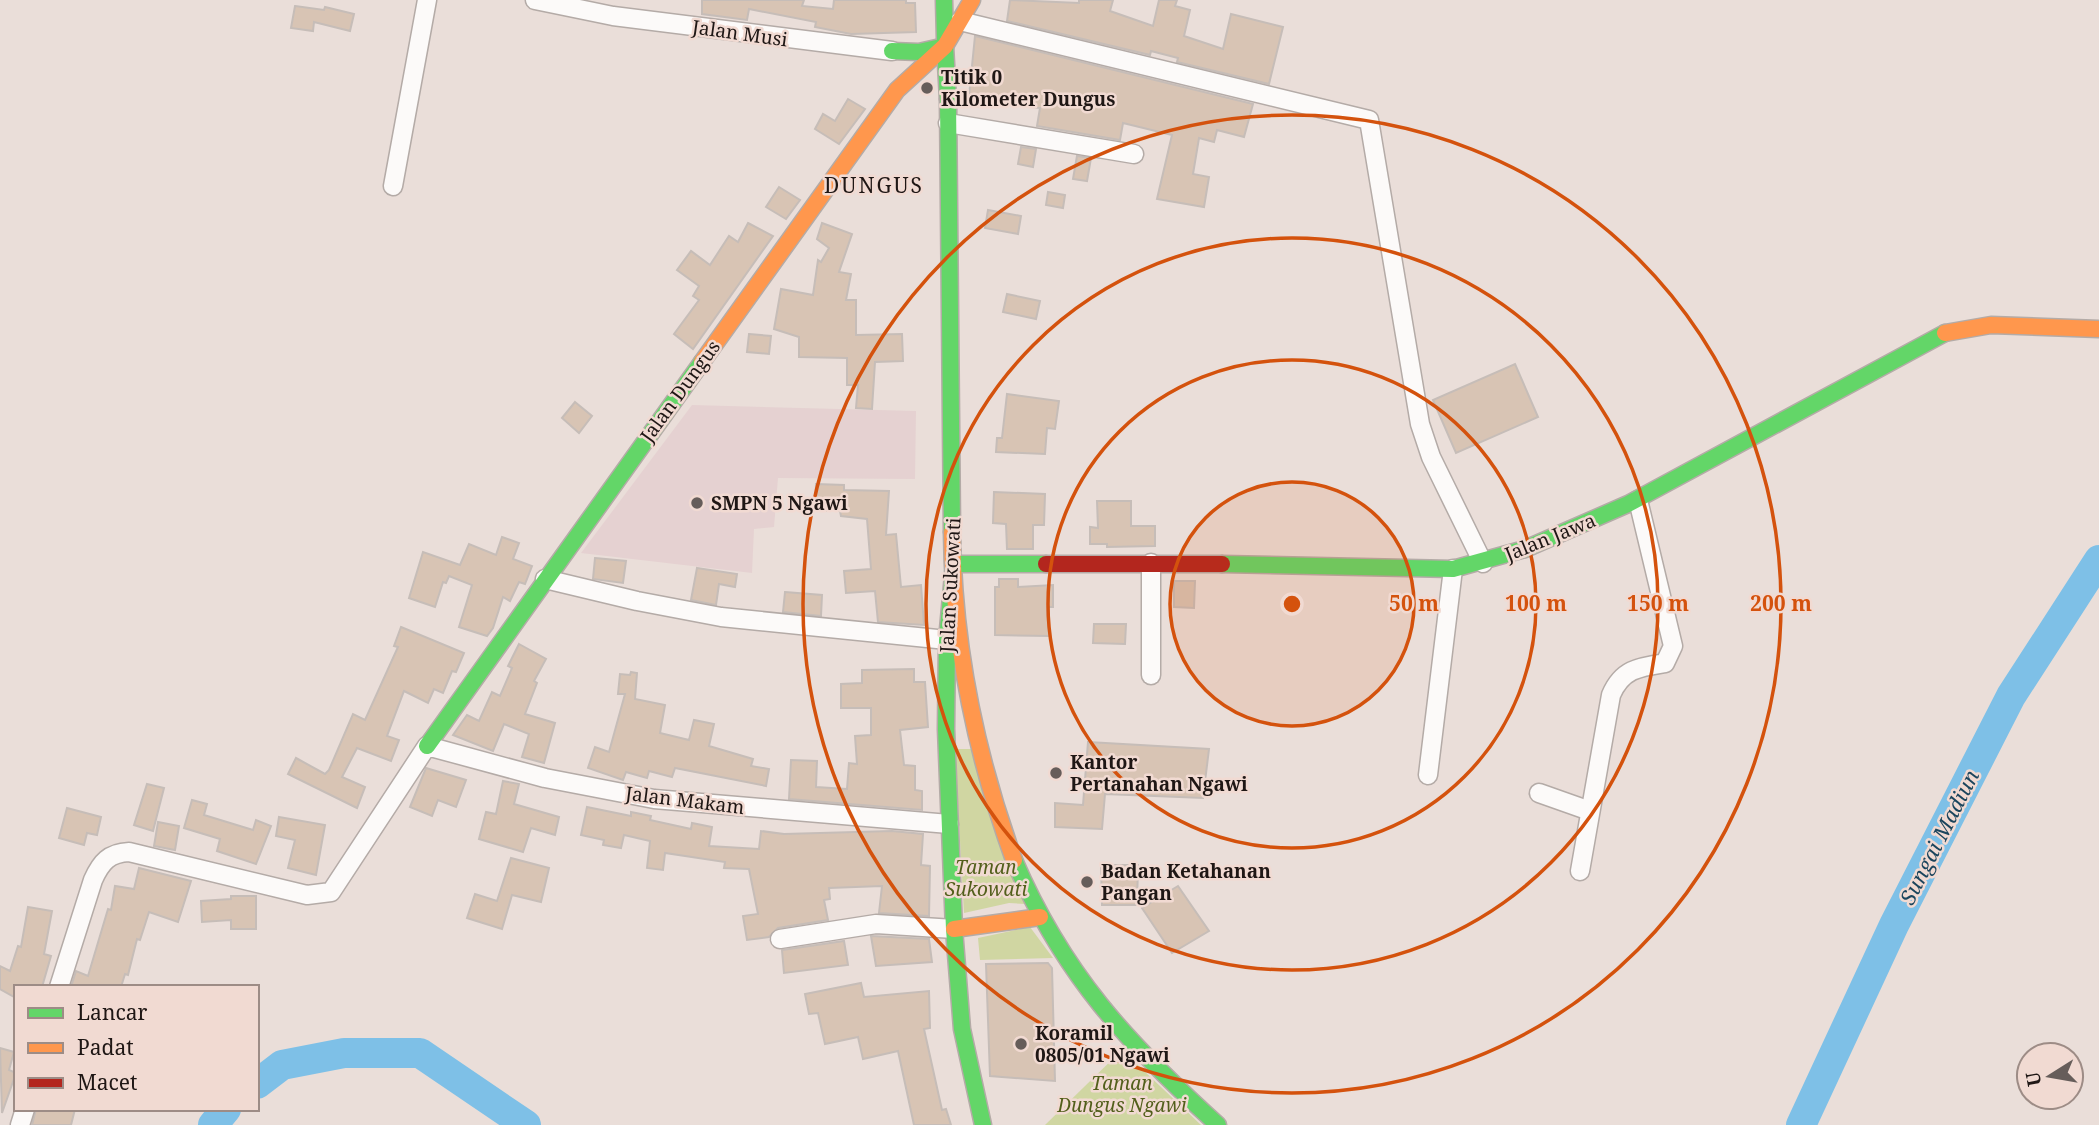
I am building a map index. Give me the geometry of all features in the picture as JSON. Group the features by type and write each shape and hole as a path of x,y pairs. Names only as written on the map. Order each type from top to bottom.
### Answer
{"main road":[{"name":"Jalan Sukowati","path":"944,0 954,564 947,640 949,824 962,1029 983,1125"},
{"name":"Jalan Dungus","path":"426,746 897,90 945,43 972,0"},
{"name":"Jalan Musi","path":"892,51 919,52 945,43"},
{"name":"Jalan Jawa","path":"954,564 1151,563 1453,569 1483,563 1514,555 1638,500 1946,332 1991,325 2099,329"},
{"path":"954,564 961,653 989,791 1003,834 1040,917 1072,970 1104,1013 1218,1125"},
{"path":"954,929 1040,917"}],"street":[{"path":"393,186 427,0"},
{"name":"Jalan Musi","path":"535,0 613,16 892,51"},
{"path":"960,21 1369,120 1420,424 1431,457 1483,563"},
{"path":"948,124 1134,154"},
{"path":"1580,871 1611,695 1616,682 1634,668 1665,663 1673,646 1638,500"},
{"path":"1151,563 1151,675"},
{"path":"1428,775 1453,569"},
{"path":"545,579 721,617 947,640"},
{"path":"60,985 93,880 100,864 108,857 117,852 129,852 307,895 331,892 426,746"},
{"name":"Jalan Makam","path":"426,746 545,778 654,799 949,824"},
{"path":"1539,793 1590,811"},
{"path":"780,939 876,925 954,929"}],"shaded area":[{"name":"SMPN 5 Ngawi","path":"692,405 916,411 915,479 778,478 774,527 754,529 752,573 581,553"}],"green space":[{"name":"Taman Sukowati","path":"955,749 973,749 1025,904 1009,903 964,913"},
{"name":"Taman Sukowati","path":"1030,927 1053,958 980,960 978,938"},
{"name":"Taman Dungus Ngawi","path":"1122,1050 1201,1125 1045,1125"}],"building":[{"path":"702,0 804,0 802,6 833,9 834,0 906,0 906,3 915,3 916,32 851,34 815,27 816,22 749,9 747,20 702,14"},
{"path":"1010,0 1079,3 1079,0 1113,0 1110,11 1153,26 1159,0 1177,0 1175,6 1190,10 1184,36 1223,49 1231,14 1283,27 1269,84 1177,62 1178,58 1151,51 1150,55 1007,21"},
{"path":"295,6 324,10 325,7 354,14 350,31 314,22 313,31 291,28"},
{"path":"975,36 1253,104 1244,137 1217,130 1214,142 1199,138 1193,174 1209,177 1204,207 1157,199 1172,135 1123,123 1120,140 1037,126 1040,108 989,102 989,107 968,106"},
{"path":"848,99 865,109 839,144 815,129 823,114 835,121"},
{"path":"1021,147 1036,149 1033,167 1018,164"},
{"path":"1077,156 1091,158 1087,181 1073,179"},
{"path":"779,187 800,200 786,219 766,207"},
{"path":"1048,192 1065,195 1063,208 1046,205"},
{"path":"988,210 1021,216 1018,234 985,228"},
{"path":"748,223 773,236 693,349 674,334 699,300 693,296 699,286 677,270 691,251 710,265 729,236 738,242"},
{"path":"822,223 852,234 839,272 851,274 846,300 856,300 856,335 902,334 903,361 875,362 872,409 856,408 858,385 847,385 847,358 799,357 799,337 774,329 781,289 813,295 818,260 821,262 829,248 817,239"},
{"path":"1007,294 1040,301 1036,319 1003,312"},
{"path":"749,334 771,336 769,354 747,352"},
{"path":"1515,364 1538,417 1456,453 1433,400"},
{"path":"1007,394 1059,401 1055,429 1047,428 1045,454 996,452 997,438 1002,438"},
{"path":"575,402 592,416 579,433 562,418"},
{"path":"816,484 844,485 844,490 889,491 886,535 896,534 901,587 921,585 924,625 878,622 875,591 846,593 844,571 871,569 867,519 841,516 840,511 815,511"},
{"path":"994,492 1045,494 1044,525 1033,525 1033,549 1007,549 1006,524 993,523"},
{"path":"1097,501 1131,501 1131,526 1155,526 1155,546 1107,547 1107,544 1090,544 1090,527 1098,528"},
{"path":"502,537 519,543 513,559 532,566 525,584 519,582 510,601 503,597 493,628 487,636 459,627 472,585 449,576 446,583 443,582 435,607 409,598 423,552 460,565 469,544 496,555"},
{"path":"595,558 626,561 623,583 593,579"},
{"path":"697,568 737,574 735,587 719,584 716,605 691,600"},
{"path":"999,579 1018,579 1018,587 1053,585 1053,607 1047,607 1049,636 995,635 995,587 999,587"},
{"path":"1174,581 1195,581 1194,608 1174,607"},
{"path":"785,592 822,595 821,616 783,612"},
{"path":"1094,624 1126,624 1125,644 1093,643"},
{"path":"401,627 464,653 456,672 452,671 443,693 434,689 428,703 404,691 387,736 399,740 391,761 357,748 342,777 365,787 357,808 288,774 296,758 325,774 329,770 353,714 365,720 398,647 394,646"},
{"path":"519,644 546,659 534,681 537,683 525,714 555,723 544,763 522,757 529,734 504,724 493,751 453,735 467,715 479,721 492,692 500,696 512,668 508,666"},
{"path":"914,669 914,682 925,682 928,727 900,730 904,765 915,766 915,790 922,791 922,810 789,799 791,760 817,761 816,787 847,789 849,763 857,764 855,736 871,735 871,708 841,708 841,684 862,683 862,670"},
{"path":"631,672 637,673 635,699 665,705 660,733 689,740 694,720 714,724 709,746 753,759 751,766 769,769 766,786 675,768 672,777 649,771 647,778 626,772 623,780 588,768 595,747 609,752 625,694 618,694 620,674 630,675"},
{"path":"1088,742 1209,749 1203,798 1105,794 1102,829 1055,827 1055,803 1083,805"},
{"path":"426,768 466,780 456,807 438,800 432,816 410,807"},
{"path":"503,781 519,784 514,804 559,817 555,835 531,828 523,852 479,839 486,812 496,814"},
{"path":"147,784 164,788 153,831 134,825"},
{"path":"192,800 207,804 204,815 253,830 256,820 271,826 256,864 217,851 220,839 184,828"},
{"path":"587,807 631,816 631,812 651,816 650,820 691,829 692,823 712,827 709,846 759,849 761,831 784,834 892,831 923,834 921,865 930,866 929,916 879,913 882,886 829,888 830,899 824,900 828,920 778,928 769,937 747,940 743,916 758,914 749,869 724,868 725,862 665,853 663,870 647,868 650,841 624,835 621,848 603,845 604,840 581,835"},
{"path":"67,808 101,817 97,835 87,833 84,845 59,838"},
{"path":"279,817 325,825 316,875 288,868 295,840 276,836"},
{"path":"158,822 179,826 175,850 154,846"},
{"path":"511,858 549,868 541,902 512,895 502,929 467,918 475,894 497,901"},
{"path":"1101,865 1138,865 1137,905 1102,905"},
{"path":"139,868 191,881 178,922 149,912 140,940 137,939 128,975 125,974 122,985 72,985 76,971 88,976 108,909 111,910 115,886 134,889"},
{"path":"1178,886 1209,931 1172,953 1142,908"},
{"path":"231,896 256,896 256,929 231,929 231,920 202,922 201,901 231,899"},
{"path":"28,907 52,911 44,954 51,956 43,985 14,985 14,997 0,989 0,966 10,971 18,946 21,947"},
{"path":"871,936 929,939 932,962 876,966"},
{"path":"844,941 848,965 784,973 782,950"},
{"path":"1048,963 1052,968 1055,1081 990,1076 986,964"},
{"path":"861,983 864,997 929,991 930,1028 924,1029 942,1110 946,1109 951,1125 914,1125 898,1051 863,1059 858,1037 825,1044 818,1013 809,1014 805,994"},
{"path":"0,1048 14,1052 9,1070 14,1072 14,1079 2,1113"},
{"path":"36,1111 74,1111 71,1125 32,1125"}],"waterway":[{"name":"Sungai Madiun","path":"1801,1125 1894,925 2011,696 2099,560"},
{"name":"Sungai Madiun","path":"259,1082 282,1065 344,1053 420,1053 526,1125"},
{"name":"Sungai Madiun","path":"213,1125 224,1111"}],"traffic: fast":[{"path":"944,0 945,40"},
{"path":"945,46 948,99"},
{"path":"892,51 919,52 941,47"},
{"path":"948,99 952,532"},
{"path":"1222,564 1453,569 1525,549 1628,504 1945,333"},
{"path":"427,746 702,362"},
{"path":"983,1125 962,1029 954,929 946,729 947,640 954,564 1046,564"},
{"path":"1014,860 1054,938 1100,1004 1155,1065 1218,1125"}],"traffic: slow":[{"path":"702,362 897,90 945,46 972,0"},
{"path":"1945,333 1991,325 2099,329"},
{"path":"952,532 957,616 969,699 988,780 1014,860"},
{"path":"954,929 1040,917"}],"traffic: jam":[{"path":"1046,564 1222,564"}],"place":[{"name":"Titik 0 Kilometer Dungus","path":"927,88"},
{"name":"SMPN 5 Ngawi","path":"697,503"},
{"name":"Kantor Pertanahan Ngawi","path":"1056,773"},
{"name":"Badan Ketahanan Pangan","path":"1087,882"},
{"name":"Koramil 0805/01 Ngawi","path":"1021,1044"}],"district":[{"name":"DUNGUS","path":"874,185"}]}
